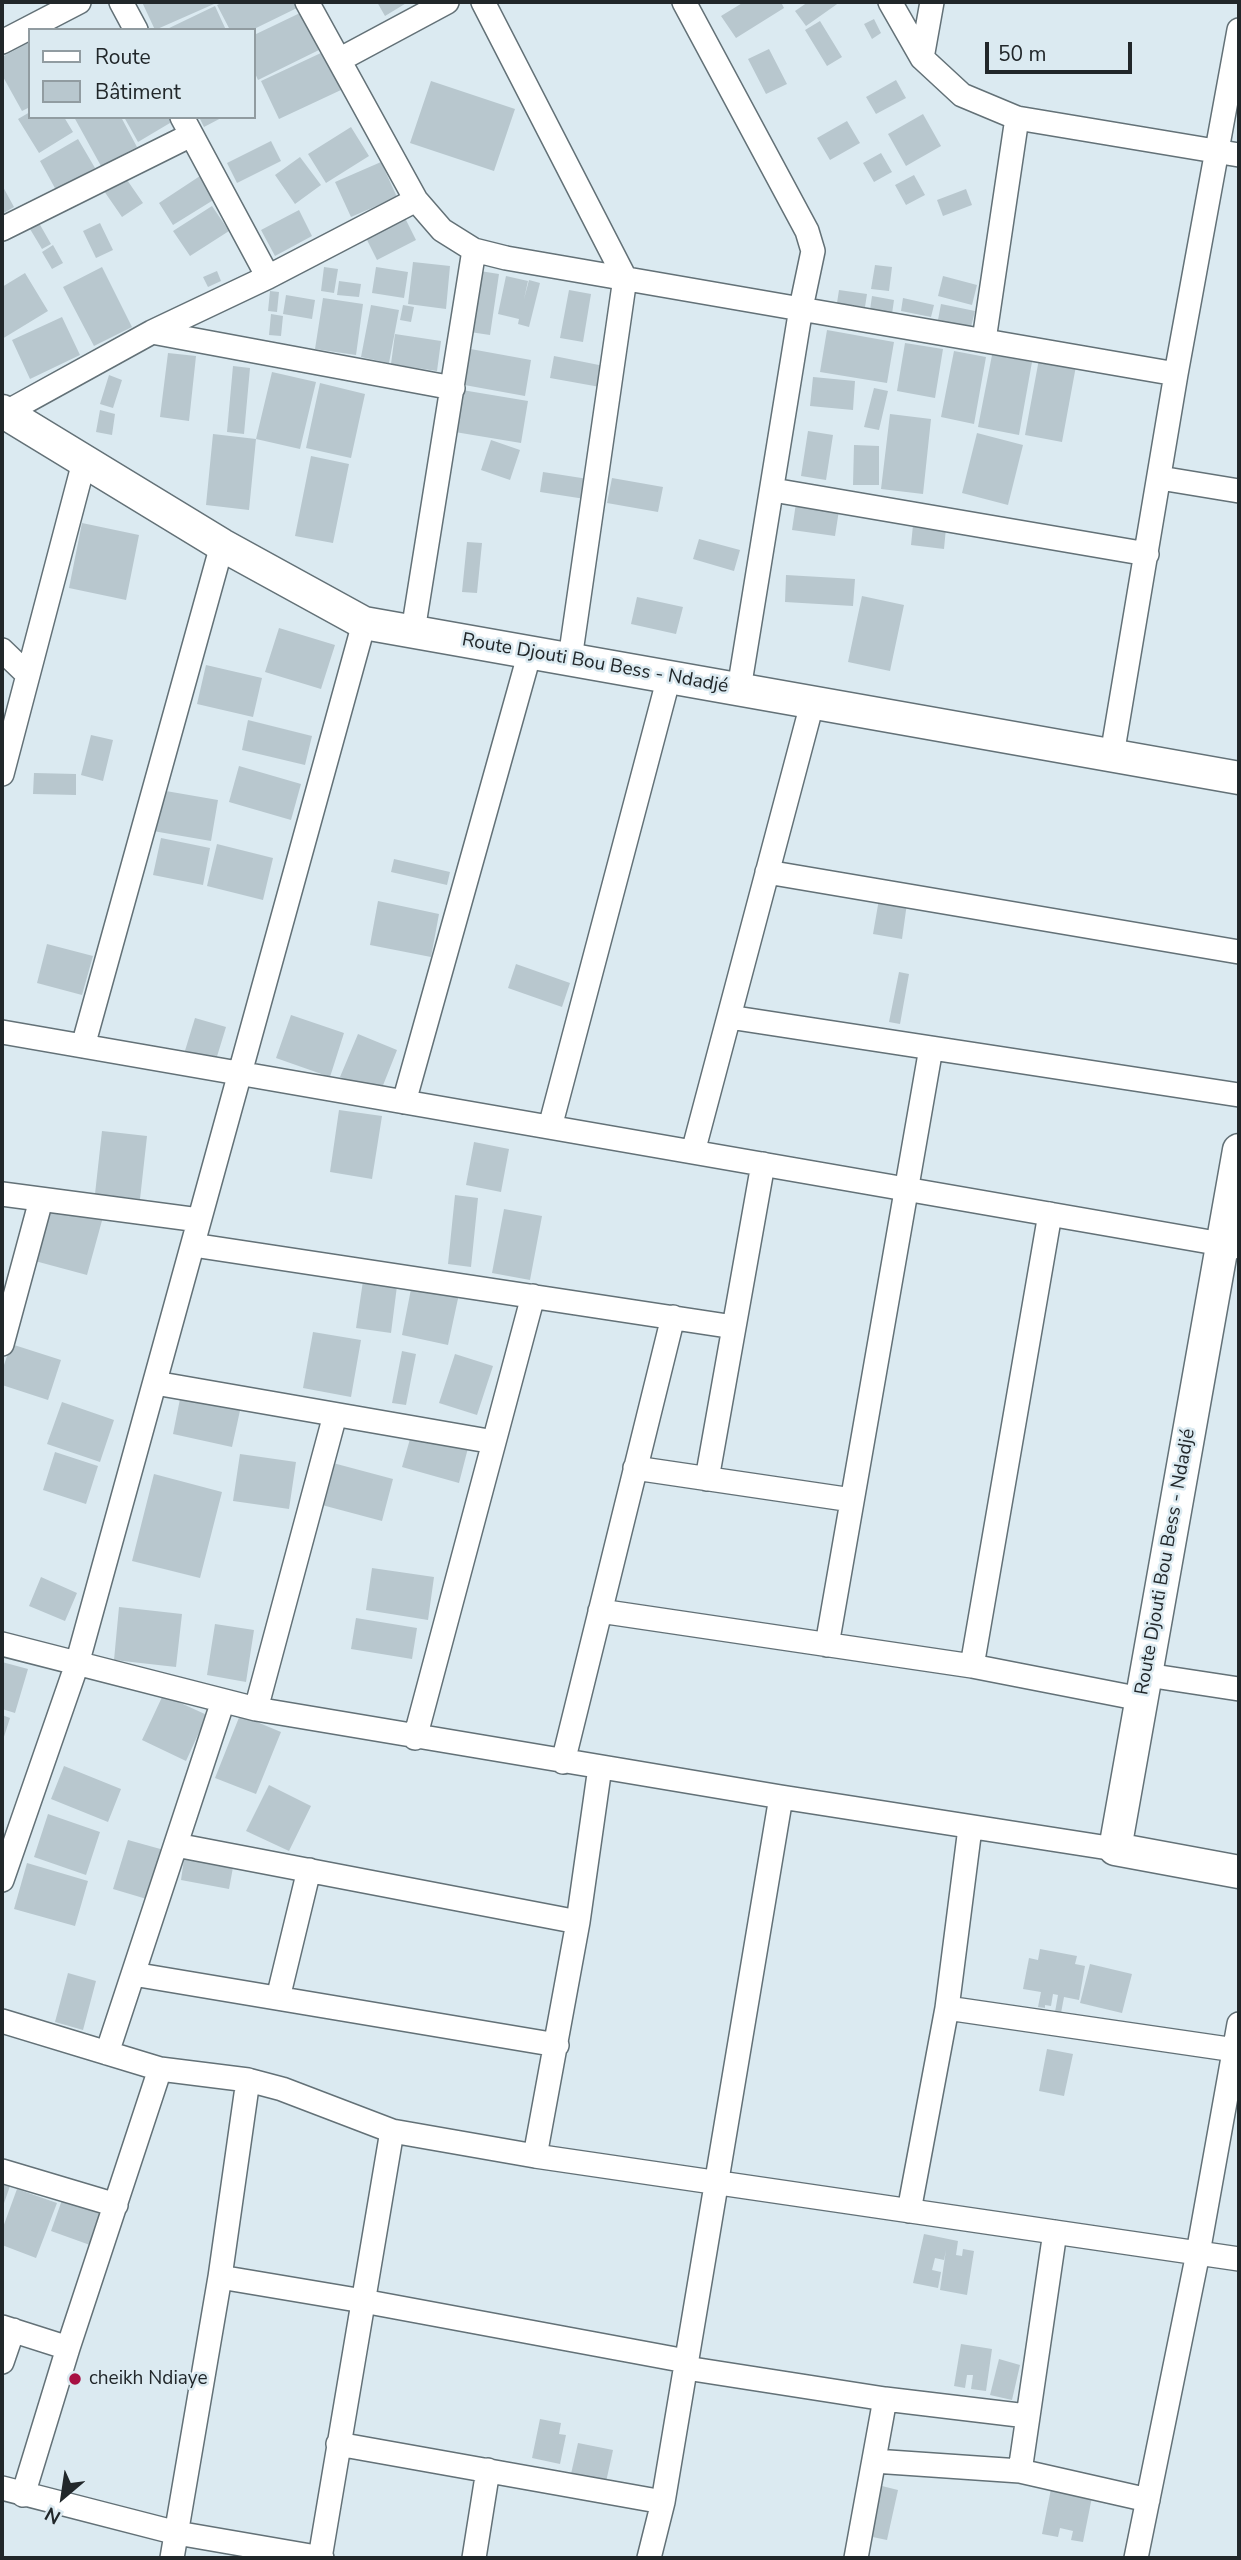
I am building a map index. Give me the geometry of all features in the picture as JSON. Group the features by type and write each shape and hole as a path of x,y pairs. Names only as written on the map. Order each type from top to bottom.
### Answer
{"main road":[{"name":"Route Djouti Bou Bess - Ndadjé","path":"3,412 222,545 364,623 1239,778"},
{"name":"Route Djouti Bou Bess - Ndadjé","path":"1115,1849 1231,1245 1239,1150"},
{"path":"1115,1849 1239,1871"}],"street":[{"path":"29,28 79,2"},
{"path":"121,2 135,28"},
{"path":"307,2 416,201 442,230 474,250 506,258 1177,374"},
{"path":"339,60 447,2"},
{"path":"483,2 625,278 569,659"},
{"path":"684,2 807,231 813,251 801,308 739,690"},
{"path":"890,2 922,58 962,94 1017,118 1229,153"},
{"path":"922,58 932,2"},
{"path":"2,42 28,28"},
{"path":"1112,755 1177,374 1229,153 1239,30"},
{"path":"984,340 1017,118"},
{"path":"2,229 187,126 268,277"},
{"path":"3,412 152,332 268,277 416,201"},
{"path":"414,631 474,250"},
{"path":"152,332 453,388"},
{"path":"2,774 84,461"},
{"path":"1160,478 1239,491"},
{"path":"773,490 1147,554"},
{"path":"83,1046 222,545"},
{"path":"3,1871 77,1664 364,623"},
{"path":"2,650 28,675"},
{"path":"404,1102 530,652"},
{"path":"551,1127 669,677"},
{"path":"693,1152 812,704"},
{"path":"767,872 1239,952"},
{"path":"729,1017 1239,1095"},
{"path":"2,1032 1231,1245"},
{"path":"827,1645 931,1048"},
{"path":"707,1479 764,1164"},
{"path":"2,1194 199,1220"},
{"path":"2,1344 41,1200"},
{"path":"972,1666 1050,1214"},
{"path":"192,1245 734,1327"},
{"path":"415,1738 533,1296"},
{"path":"563,1762 673,1317"},
{"path":"155,1382 494,1442"},
{"path":"256,1709 335,1415"},
{"path":"635,1468 852,1500"},
{"path":"600,1611 972,1666 1144,1687 1239,1689"},
{"path":"2,1644 256,1709 415,1738 1115,1849"},
{"path":"107,2053 223,1701"},
{"path":"535,2156 578,1922 600,1767"},
{"path":"649,2558 663,2502 781,1797"},
{"path":"909,2211 947,2008 970,1828"},
{"path":"176,1845 578,1922"},
{"path":"278,1998 309,1870"},
{"path":"133,1974 557,2045"},
{"path":"947,2008 1235,2050"},
{"path":"2,2021 160,2070 248,2080 282,2089 392,2131 535,2156 1239,2259"},
{"path":"1136,2558 1234,2078 1239,2024"},
{"path":"160,2070 68,2348 13,2492 177,2533 321,2558 392,2131"},
{"path":"172,2558 220,2277 248,2080"},
{"path":"2,2171 116,2205"},
{"path":"1020,2471 1055,2232"},
{"path":"220,2277 363,2301 686,2365 885,2399 1027,2416"},
{"path":"2,2362 7,2328 68,2348"},
{"path":"856,2558 885,2399"},
{"path":"338,2444 663,2502"},
{"path":"874,2461 1020,2471 1148,2500"},
{"path":"474,2558 488,2470"}],"building":[{"path":"142,2 214,4 160,28 154,28"},
{"path":"223,2 294,2 297,8 256,28 229,28 217,5"},
{"path":"377,2 408,2 385,16"},
{"path":"744,2 781,2 784,8 736,38 721,16"},
{"path":"808,2 840,2 806,26 795,11"},
{"path":"215,6 225,28 169,28"},
{"path":"300,13 319,50 258,80 256,34"},
{"path":"874,19 881,33 872,39 864,24"},
{"path":"820,21 842,57 827,66 805,30"},
{"path":"28,43 28,108 22,111 2,75 2,57"},
{"path":"769,49 787,84 766,94 748,59"},
{"path":"323,52 341,90 279,119 261,81"},
{"path":"896,80 906,98 876,114 866,97"},
{"path":"431,81 515,109 494,171 410,143"},
{"path":"28,113 28,119 65,119 73,132 39,153 18,119"},
{"path":"923,114 941,146 906,166 888,134"},
{"path":"75,119 122,119 137,147 101,166"},
{"path":"125,119 175,120 138,142"},
{"path":"200,119 219,119 204,127"},
{"path":"847,121 860,143 830,160 817,138"},
{"path":"351,127 369,156 326,183 308,154"},
{"path":"78,139 95,168 56,190 40,161"},
{"path":"271,141 281,161 237,183 227,163"},
{"path":"881,153 892,172 874,182 863,163"},
{"path":"300,157 321,185 295,204 275,175"},
{"path":"381,162 397,197 351,217 335,182"},
{"path":"914,175 925,195 906,205 895,185"},
{"path":"200,176 215,199 173,225 159,203"},
{"path":"125,177 143,203 122,217 104,191"},
{"path":"2,185 14,207 2,214"},
{"path":"966,189 972,205 943,216 937,200"},
{"path":"212,206 229,231 190,256 173,231"},
{"path":"299,210 312,236 275,256 261,230"},
{"path":"403,214 416,240 377,260 364,234"},
{"path":"39,223 51,244 42,249 30,229"},
{"path":"100,223 113,250 96,258 83,231"},
{"path":"53,245 63,263 52,269 42,252"},
{"path":"413,262 450,266 446,309 408,304"},
{"path":"875,265 892,267 889,291 871,289"},
{"path":"102,267 132,327 94,346 63,287"},
{"path":"324,267 338,269 334,293 321,291"},
{"path":"376,267 408,272 404,298 372,293"},
{"path":"217,271 221,281 208,287 203,277"},
{"path":"480,271 499,274 490,335 470,332"},
{"path":"25,273 48,311 2,339 2,287"},
{"path":"506,276 528,281 524,299 529,280 540,283 529,327 518,324 519,319 498,314"},
{"path":"943,276 977,285 972,305 938,296"},
{"path":"339,281 361,284 359,297 337,295"},
{"path":"569,290 591,294 583,342 560,338"},
{"path":"839,290 867,294 865,307 837,303"},
{"path":"270,291 279,292 277,312 268,311"},
{"path":"286,295 315,300 312,319 283,314"},
{"path":"872,296 894,300 892,314 870,310"},
{"path":"323,298 363,304 356,355 315,349"},
{"path":"903,298 934,305 931,317 901,311"},
{"path":"941,304 975,311 971,327 938,320"},
{"path":"371,305 399,310 389,363 361,357"},
{"path":"403,305 414,307 411,322 400,320"},
{"path":"271,314 283,316 281,336 269,335"},
{"path":"62,317 80,355 30,379 12,340"},
{"path":"827,330 894,342 887,383 820,372"},
{"path":"395,334 441,341 437,371 391,364"},
{"path":"905,343 943,349 935,398 897,391"},
{"path":"465,348 531,360 525,396 459,384"},
{"path":"954,351 986,357 974,424 941,417"},
{"path":"168,353 196,356 189,421 160,417"},
{"path":"992,355 1032,362 1019,435 978,427"},
{"path":"554,356 604,366 600,387 550,378"},
{"path":"1039,359 1076,366 1062,442 1025,435"},
{"path":"233,366 250,368 244,434 227,432"},
{"path":"272,372 316,382 300,449 256,439"},
{"path":"109,375 122,380 113,408 100,404"},
{"path":"813,377 855,381 853,410 810,406"},
{"path":"320,383 365,394 351,458 306,448"},
{"path":"874,388 888,391 879,430 864,427"},
{"path":"462,390 528,401 521,443 455,432"},
{"path":"100,410 115,414 112,435 96,432"},
{"path":"890,414 931,419 923,494 881,489"},
{"path":"808,431 833,435 826,480 801,476"},
{"path":"977,433 1023,445 1008,505 962,493"},
{"path":"213,434 256,439 249,510 206,505"},
{"path":"491,440 520,450 510,480 481,470"},
{"path":"854,445 879,446 879,485 853,485"},
{"path":"311,456 349,464 333,543 295,536"},
{"path":"543,472 588,479 585,499 540,492"},
{"path":"612,478 663,487 658,512 607,503"},
{"path":"796,503 839,510 835,536 792,530"},
{"path":"82,523 139,535 126,600 69,588"},
{"path":"913,525 946,528 944,549 911,545"},
{"path":"699,539 740,550 734,571 693,559"},
{"path":"467,542 482,543 477,593 462,592"},
{"path":"786,575 855,579 853,606 785,602"},
{"path":"862,596 904,605 890,671 848,662"},
{"path":"637,597 683,607 676,634 631,624"},
{"path":"279,628 335,645 321,689 265,672"},
{"path":"206,665 262,678 253,717 197,704"},
{"path":"248,720 312,736 305,765 242,750"},
{"path":"91,735 113,740 103,781 81,775"},
{"path":"239,766 301,784 291,820 229,802"},
{"path":"34,773 76,774 76,795 33,794"},
{"path":"160,790 218,800 211,841 153,831"},
{"path":"161,838 210,848 203,885 153,875"},
{"path":"217,844 273,858 263,900 207,886"},
{"path":"394,859 450,872 447,885 391,872"},
{"path":"879,899 907,903 902,939 873,934"},
{"path":"378,901 439,914 431,957 370,945"},
{"path":"47,944 93,956 82,995 37,983"},
{"path":"516,964 570,983 562,1007 508,988"},
{"path":"899,972 909,974 900,1024 889,1022"},
{"path":"291,1015 344,1033 330,1077 276,1058"},
{"path":"195,1018 226,1027 215,1063 184,1054"},
{"path":"358,1034 397,1050 380,1093 340,1077"},
{"path":"339,1110 382,1116 372,1179 330,1172"},
{"path":"102,1131 147,1136 140,1199 95,1194"},
{"path":"474,1142 509,1149 501,1192 466,1185"},
{"path":"455,1195 478,1198 471,1267 448,1264"},
{"path":"51,1203 103,1217 87,1275 35,1261"},
{"path":"504,1209 542,1216 530,1280 492,1273"},
{"path":"363,1281 397,1286 391,1333 356,1328"},
{"path":"412,1284 459,1294 448,1345 402,1335"},
{"path":"313,1332 361,1340 351,1397 303,1388"},
{"path":"11,1344 61,1360 48,1400 2,1385 2,1371"},
{"path":"402,1351 416,1354 406,1405 392,1403"},
{"path":"455,1354 493,1366 477,1415 439,1403"},
{"path":"181,1394 241,1406 232,1447 173,1434"},
{"path":"62,1402 114,1420 100,1462 47,1444"},
{"path":"412,1432 468,1448 459,1483 402,1467"},
{"path":"55,1452 98,1466 86,1504 43,1490"},
{"path":"240,1454 296,1462 289,1509 233,1501"},
{"path":"333,1463 393,1479 382,1521 322,1505"},
{"path":"154,1474 222,1492 200,1578 132,1561"},
{"path":"372,1568 434,1577 428,1620 366,1610"},
{"path":"41,1577 77,1593 65,1621 29,1606"},
{"path":"119,1607 182,1614 176,1667 114,1660"},
{"path":"356,1618 417,1628 412,1659 351,1649"},
{"path":"215,1624 254,1630 246,1682 207,1675"},
{"path":"2,1662 28,1669 15,1713 2,1709"},
{"path":"163,1695 207,1715 186,1761 142,1740"},
{"path":"2,1715 10,1718 2,1743"},
{"path":"240,1715 281,1732 256,1794 215,1778"},
{"path":"64,1766 121,1789 108,1822 51,1799"},
{"path":"269,1785 311,1806 289,1851 246,1831"},
{"path":"48,1814 100,1832 86,1875 34,1857"},
{"path":"128,1840 164,1850 150,1900 113,1889"},
{"path":"185,1852 234,1862 229,1889 181,1880"},
{"path":"27,1863 88,1881 75,1926 14,1909"},
{"path":"1040,1949 1077,1956 1075,1964 1085,1966 1079,2000 1064,1997 1061,2013 1055,2012 1058,1995 1053,1994 1051,2006 1038,2007 1041,1992 1023,1989 1029,1958 1038,1960"},
{"path":"1090,1964 1132,1974 1122,2013 1080,2003"},
{"path":"68,1973 96,1981 83,2030 55,2022"},
{"path":"1047,2049 1073,2054 1064,2096 1039,2091"},
{"path":"2,2184 10,2186 2,2209"},
{"path":"17,2189 57,2203 36,2258 2,2245 2,2230"},
{"path":"62,2200 101,2214 90,2245 51,2231"},
{"path":"924,2234 958,2241 956,2255 962,2256 963,2249 974,2251 967,2295 940,2290 946,2250 944,2260 935,2258 932,2270 941,2272 938,2288 913,2283"},
{"path":"961,2344 992,2349 986,2391 971,2389 973,2375 967,2375 965,2388 954,2386"},
{"path":"999,2359 1020,2365 1012,2400 990,2395"},
{"path":"540,2419 561,2423 559,2434 566,2435 560,2464 532,2458"},
{"path":"578,2443 613,2450 606,2482 571,2474"},
{"path":"874,2484 898,2490 887,2540 863,2535"},
{"path":"1051,2489 1092,2497 1083,2542 1071,2540 1073,2531 1060,2528 1058,2537 1042,2534"}],"place":[{"name":"cheikh Ndiaye","path":"75,2379"}]}
